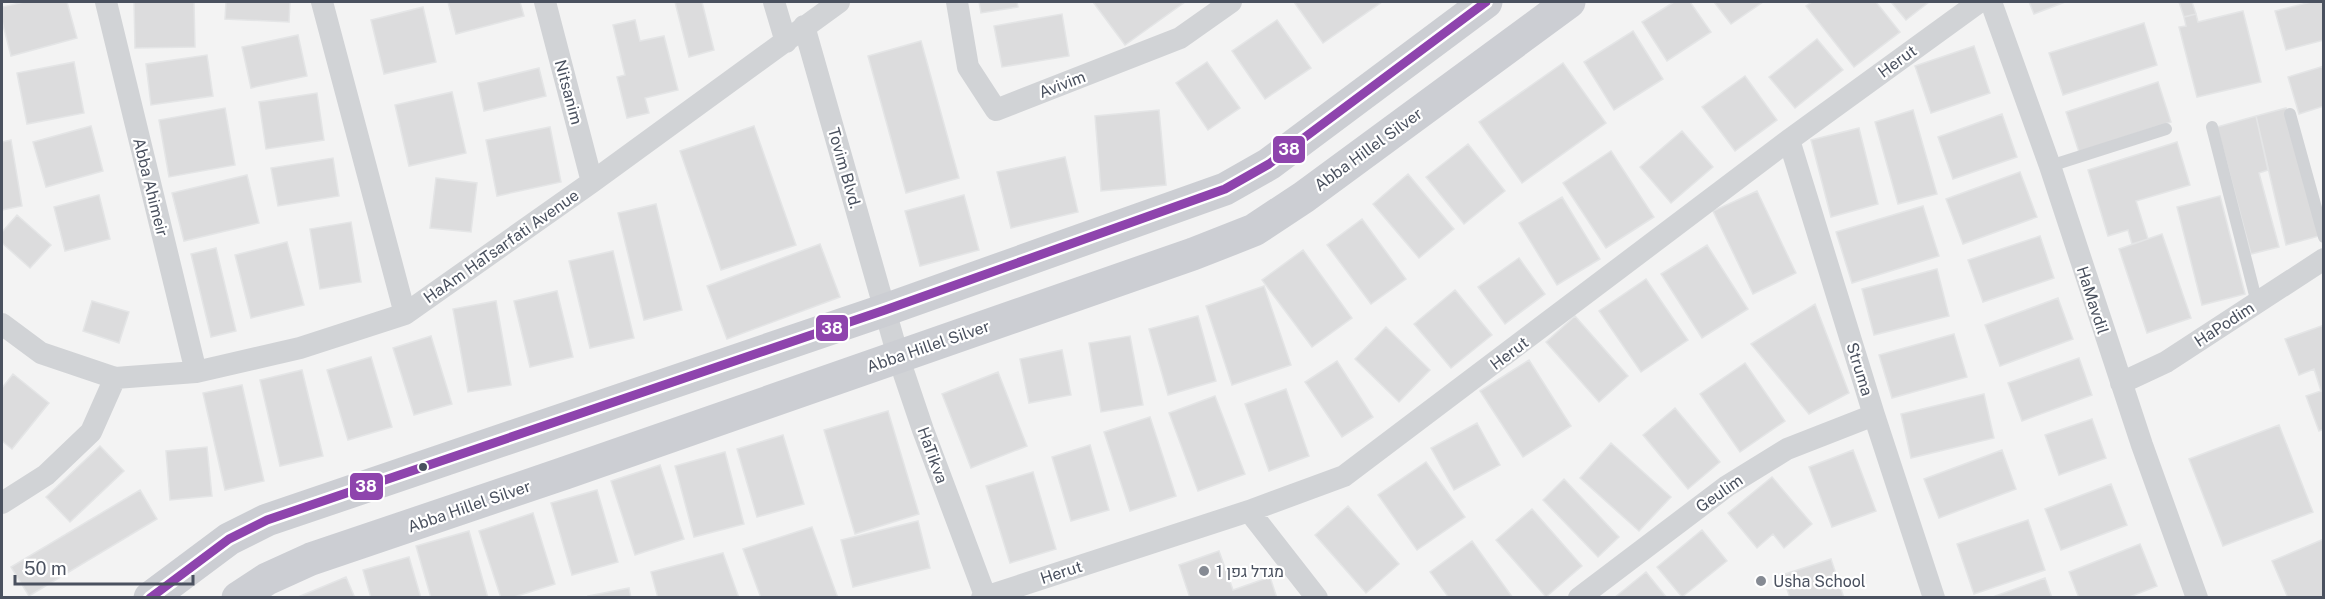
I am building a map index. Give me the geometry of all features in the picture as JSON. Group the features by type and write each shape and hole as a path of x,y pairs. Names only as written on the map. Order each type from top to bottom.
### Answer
{"main road":[{"path":"150,597 229,538 267,520 885,310 1173,210 1225,189 1269,164 1486,2"},
{"name":"Abba Hillel Silver","path":"238,597 267,579 311,559 1193,254 1254,230 1304,197 1569,2"}],"street":[{"name":"Abba Ahimeir","path":"105,2 196,372"},
{"path":"322,2 405,314"},
{"name":"Nitsanim","path":"545,2 592,182"},
{"path":"774,2 786,42"},
{"name":"HaAm HaTsarfati Avenue","path":"115,378 196,372 300,348 405,314 592,182 839,2"},
{"name":"Avivim","path":"957,2 968,67 996,110 1179,38 1231,2"},
{"name":"Herut","path":"985,597 1249,511 1344,476 1790,140 1979,2"},
{"name":"HaMavdil","path":"1991,2 2050,166 2121,383 2197,597"},
{"name":"Tovim Blvd.","path":"804,26 885,310"},
{"name":"Struma","path":"1790,140 1874,415 1934,597"},
{"name":"HaPodim","path":"2121,383 2166,362 2324,259"},
{"name":"HaTikva","path":"885,310 923,430 985,597"},
{"path":"2,324 41,353 115,378 91,432 46,475 2,503"},
{"name":"Geulim","path":"1579,597 1727,486 1787,448 1874,415"},
{"path":"1249,511 1317,597"}],"lane":[{"path":"2290,114 2324,237"},
{"path":"2212,127 2257,303"},
{"path":"2050,166 2166,129"}],"building":[{"path":"24,2 67,2 77,38 11,56 2,21 2,7"},
{"path":"134,2 194,2 195,47 135,48"},
{"path":"226,2 290,2 289,22 225,19"},
{"path":"448,2 520,2 524,16 456,34"},
{"path":"675,2 702,2 714,50 689,57"},
{"path":"979,2 1017,2 1018,7 981,13"},
{"path":"1093,2 1185,2 1125,45"},
{"path":"1294,2 1382,2 1323,43"},
{"path":"1674,2 1690,2 1711,32 1667,61 1642,22"},
{"path":"1714,2 1763,2 1731,24"},
{"path":"1812,2 1876,2 1900,32 1854,67 1806,6"},
{"path":"1891,2 1929,2 1906,20"},
{"path":"2029,2 2065,2 2034,14"},
{"path":"2179,2 2192,2 2196,14 2184,17"},
{"path":"2311,2 2324,2 2324,40 2286,50 2275,11"},
{"path":"423,7 436,62 384,74 371,20"},
{"path":"2243,11 2261,82 2197,97 2179,27 2186,26 2184,17 2196,14 2198,22"},
{"path":"1062,14 1069,56 1002,67 994,26"},
{"path":"635,20 640,41 664,36 678,90 645,98 649,113 627,118 617,77 625,75 613,25"},
{"path":"1277,20 1311,68 1265,99 1232,51"},
{"path":"2144,23 2157,65 2063,95 2049,53"},
{"path":"1633,31 1663,79 1614,110 1584,62"},
{"path":"298,35 307,76 251,88 242,47"},
{"path":"1817,39 1843,70 1795,108 1769,77"},
{"path":"921,41 959,178 906,193 868,56"},
{"path":"1974,46 1990,93 1931,113 1915,66"},
{"path":"207,55 213,96 151,105 146,64"},
{"path":"74,62 84,113 27,124 17,73"},
{"path":"1207,62 1240,108 1208,130 1176,83"},
{"path":"1563,63 1606,123 1522,183 1479,122"},
{"path":"2324,66 2324,106 2299,114 2288,77"},
{"path":"539,68 546,96 484,111 478,83"},
{"path":"1745,76 1777,120 1735,151 1702,107"},
{"path":"2158,82 2171,122 2079,152 2066,112"},
{"path":"452,92 466,153 409,166 395,105"},
{"path":"317,93 324,140 266,149 259,102"},
{"path":"225,108 235,165 169,177 159,120"},
{"path":"2286,108 2319,236 2286,245 2256,116"},
{"path":"1159,110 1166,185 1101,191 1095,116"},
{"path":"1913,110 1937,194 1898,204 1875,122"},
{"path":"2002,114 2017,157 1953,179 1938,137"},
{"path":"2256,116 2268,170 2259,173 2279,247 2251,254 2217,127"},
{"path":"91,126 103,171 46,187 33,142"},
{"path":"754,126 796,245 721,270 680,151"},
{"path":"550,127 561,182 497,196 486,140"},
{"path":"1859,128 1878,204 1831,217 1811,140"},
{"path":"1682,131 1713,167 1671,203 1640,167"},
{"path":"11,140 22,206 2,210 2,142"},
{"path":"2177,142 2190,185 2136,201 2148,239 2132,244 2128,230 2108,236 2088,170"},
{"path":"1468,144 1505,191 1464,224 1426,177"},
{"path":"1611,151 1654,217 1606,248 1563,183"},
{"path":"1065,157 1078,212 1011,228 997,172"},
{"path":"333,158 339,196 278,206 271,168"},
{"path":"2020,172 2037,217 1963,244 1946,199"},
{"path":"1408,174 1454,229 1419,258 1373,204"},
{"path":"247,175 259,223 184,241 172,193"},
{"path":"436,178 477,183 471,232 430,228"},
{"path":"1757,191 1796,273 1753,294 1713,211"},
{"path":"99,195 110,239 65,251 54,207"},
{"path":"964,195 979,250 920,266 905,211"},
{"path":"2220,196 2245,294 2202,305 2177,207"},
{"path":"1562,197 1600,259 1557,285 1519,223"},
{"path":"656,204 682,310 644,320 618,213"},
{"path":"1923,206 1939,256 1852,283 1836,232"},
{"path":"17,215 51,245 30,268 2,243 2,232"},
{"path":"1362,219 1406,279 1371,304 1327,245"},
{"path":"351,222 361,282 320,289 310,229"},
{"path":"2162,234 2191,318 2147,333 2119,249"},
{"path":"2040,236 2054,278 1983,302 1968,260"},
{"path":"287,242 304,305 251,318 235,255"},
{"path":"820,244 840,297 727,339 707,286"},
{"path":"1707,245 1748,309 1702,338 1661,274"},
{"path":"216,248 236,331 211,337 191,254"},
{"path":"1303,250 1352,318 1312,347 1262,280"},
{"path":"613,251 634,338 590,348 569,261"},
{"path":"1519,258 1545,294 1505,324 1478,287"},
{"path":"1937,269 1949,316 1874,335 1862,289"},
{"path":"1646,279 1688,340 1641,372 1599,311"},
{"path":"1264,286 1291,365 1232,385 1206,306"},
{"path":"1455,290 1492,335 1451,368 1414,324"},
{"path":"557,291 573,357 530,367 514,301"},
{"path":"2058,298 2073,339 2000,366 1985,325"},
{"path":"92,301 129,312 119,343 83,331"},
{"path":"496,301 511,385 468,392 453,309"},
{"path":"1815,304 1849,393 1809,414 1751,344"},
{"path":"1198,316 1216,381 1168,395 1149,329"},
{"path":"1575,316 1628,376 1599,402 1546,342"},
{"path":"2324,325 2324,429 2319,431 2306,396 2321,391 2314,369 2299,375 2285,339"},
{"path":"1386,327 1430,370 1399,402 1355,359"},
{"path":"1954,334 1967,377 1892,398 1879,355"},
{"path":"431,336 452,404 414,415 393,348"},
{"path":"1130,336 1143,405 1101,412 1089,343"},
{"path":"1062,350 1071,395 1029,403 1020,359"},
{"path":"371,357 392,427 348,440 327,370"},
{"path":"2079,358 2092,395 2022,421 2008,383"},
{"path":"1529,360 1571,426 1523,457 1480,391"},
{"path":"1337,361 1373,417 1342,437 1305,382"},
{"path":"1745,363 1785,421 1740,452 1700,394"},
{"path":"302,370 323,456 280,466 260,380"},
{"path":"998,372 1027,446 971,468 942,394"},
{"path":"13,374 49,403 12,449 2,441 2,388"},
{"path":"242,385 264,481 225,490 203,393"},
{"path":"1286,389 1309,456 1269,471 1245,404"},
{"path":"1984,394 1994,438 1911,458 1901,414"},
{"path":"1215,396 1245,474 1198,491 1169,413"},
{"path":"1675,408 1720,462 1688,489 1643,435"},
{"path":"888,411 919,514 855,534 824,430"},
{"path":"1150,417 1176,496 1130,511 1104,432"},
{"path":"2092,419 2106,458 2059,475 2045,435"},
{"path":"1477,423 1500,465 1454,490 1431,448"},
{"path":"2279,425 2313,512 2223,546 2189,459"},
{"path":"783,435 804,504 757,517 737,449"},
{"path":"1611,443 1671,497 1639,531 1580,478"},
{"path":"1090,445 1109,510 1071,521 1052,457"},
{"path":"100,446 124,471 70,522 46,497"},
{"path":"207,447 212,496 170,500 166,451"},
{"path":"1853,450 1876,511 1832,527 1809,467"},
{"path":"2002,450 2016,489 1939,518 1924,479"},
{"path":"725,452 744,524 694,537 675,466"},
{"path":"1426,462 1465,517 1417,550 1378,495"},
{"path":"660,465 684,539 635,555 611,481"},
{"path":"1033,472 1056,549 1010,563 986,486"},
{"path":"1772,477 1812,524 1784,548 1773,534 1757,548 1728,513"},
{"path":"1564,479 1619,537 1598,557 1543,500"},
{"path":"2111,484 2127,525 2061,550 2045,509"},
{"path":"140,490 157,519 29,596 11,567"},
{"path":"597,490 618,562 572,575 551,503"},
{"path":"1348,506 1399,564 1366,593 1315,535"},
{"path":"1532,509 1582,566 1546,597 1496,540"},
{"path":"533,513 555,584 511,598 501,598 479,531"},
{"path":"2028,520 2045,570 1974,594 1957,544"},
{"path":"918,521 930,568 853,587 841,540"},
{"path":"812,527 838,598 761,598 743,549"},
{"path":"1702,530 1727,561 1682,597 1657,567"},
{"path":"469,531 488,598 431,598 416,546"},
{"path":"2324,539 2324,598 2288,598 2272,561"},
{"path":"1472,541 1513,598 1449,598 1430,572"},
{"path":"2140,544 2157,586 2127,598 2079,598 2069,572"},
{"name":"מגדל גפן 1","path":"1219,551 1233,590 1270,577 1277,598 1190,598 1179,565"},
{"path":"723,553 739,598 658,598 651,572"},
{"path":"409,557 421,598 371,598 363,570"},
{"path":"1831,559 1844,598 1790,598 1782,575"},
{"path":"1646,572 1667,598 1614,598"},
{"path":"346,577 355,598 298,597"},
{"path":"2045,578 2052,598 1990,598"},
{"path":"629,588 631,598 589,598 588,596"}],"transit line":[{"name":"38","path":"150,598 229,539 267,520 885,310 1225,189 1269,164 1486,2"}],"place":[{"name":"מגדל גפן 1","path":"1204,571"},
{"name":"Usha School","path":"1761,581"}]}
